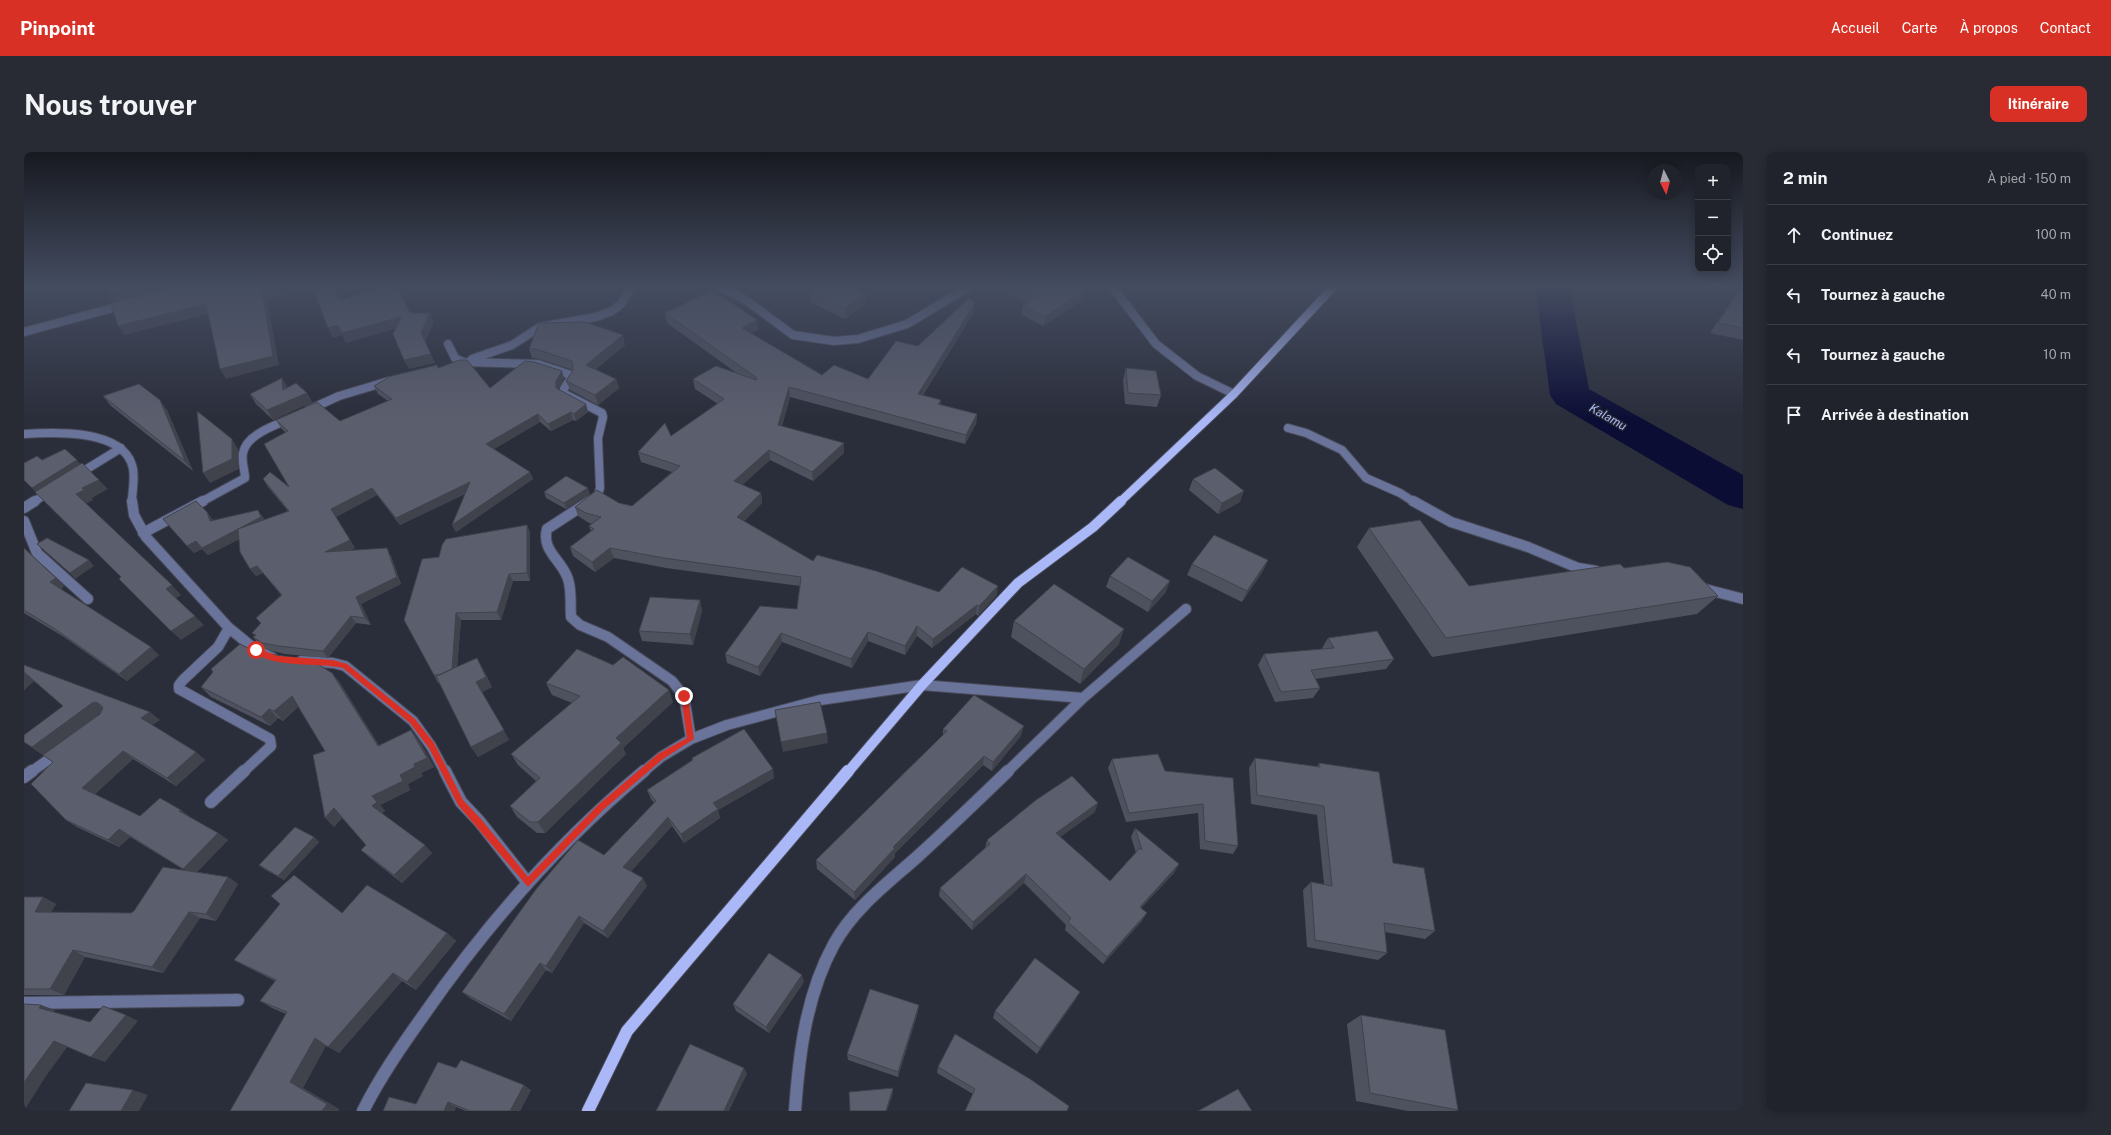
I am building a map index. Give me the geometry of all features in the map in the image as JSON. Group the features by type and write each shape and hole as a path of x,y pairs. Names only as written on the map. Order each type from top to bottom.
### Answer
{"main road":[{"path":"588,1111 627,1031 922,685 1018,583 1093,527 1234,394 1294,330"}],"street":[{"path":"449,365 463,362 512,345 536,330"},
{"path":"785,330 793,336 834,341 858,339 888,330"},
{"path":"1145,330 1156,344 1197,376 1234,394"},
{"path":"448,344 455,358 463,362 538,364 571,375 571,379 563,389 563,393 602,413 604,420 598,437 601,486 598,495 547,529 544,536 546,544 568,580 571,617 580,625 608,637 672,681 684,696 691,739"},
{"path":"143,533 245,478 243,452 245,447 260,434 339,396 400,377"},
{"path":"1288,428 1306,433 1342,450 1366,478 1400,493 1451,522 1528,547 1578,568 1607,573"},
{"path":"24,434 72,433 97,438 121,448 130,458 133,466 132,514 143,533 230,628 256,650 267,656 290,660 333,663 345,666 412,721 431,746 461,802 479,821 528,883"},
{"path":"24,508 121,448"},
{"path":"24,521 37,553 88,599"},
{"path":"1692,585 1743,599"},
{"path":"795,1111 798,1065 811,1000 834,944 857,911 958,820 1083,698 1186,609"},
{"path":"211,802 271,746 272,742 270,739 179,689 179,685 183,680 218,647 230,628"},
{"path":"363,1111 378,1082 451,976 511,901 600,808 660,756 691,739 726,725 820,700 922,685 1083,698"},
{"path":"24,777 65,747"},
{"path":"24,1003 238,1000"}],"building":[{"path":"212,330 269,330 273,356 220,369"},
{"path":"340,330 354,330 342,333"},
{"path":"395,330 422,330 421,333 431,354 404,360 393,334"},
{"path":"536,330 608,330 623,335 586,365 616,379 595,395 566,381 573,370 572,361 536,349 529,349"},
{"path":"689,330 745,330 822,375 834,365 868,379 896,341 918,346 935,330 958,330 918,394 941,400 938,404 977,414 966,435 789,387 778,425 844,443 812,472 769,450 734,481 761,493 737,517 813,561 817,555 876,571 939,592 962,567 998,586 979,606 977,605 933,639 917,626 905,646 868,632 851,659 781,633 758,667 725,654 760,606 797,609 801,577 664,558 610,548 592,562 570,547 594,529 589,526 601,517 586,513 575,507 597,490 619,503 632,506 680,466 638,452 665,423 671,436 724,399 693,379 716,366 756,380 757,378"},
{"path":"460,360 467,360 490,388 525,361 534,362 562,371 556,381 556,388 586,404 574,414 571,412 548,424 538,414 486,444 530,472 452,525 470,482 396,518 372,488 331,509 350,540 325,552 387,548 397,577 356,597 365,618 351,616 323,651 262,643 253,637 256,635 252,633 261,623 256,618 282,595 257,566 250,569 240,552 238,529 289,511 263,479 270,472 289,487 264,444 288,431 276,420 317,402 340,421 392,399 374,386 391,376 437,365 438,368"},
{"path":"1126,368 1156,371 1161,395 1128,393"},
{"path":"282,378 283,390 296,383 307,393 267,410 250,394"},
{"path":"139,384 160,400 185,461 103,396"},
{"path":"197,411 232,439 232,459 203,473"},
{"path":"65,449 77,460 32,488 24,480 24,463 37,456 42,460"},
{"path":"82,463 99,480 82,488 84,490 76,494 172,585 166,589 195,616 171,631 119,579 121,577 35,492"},
{"path":"1215,468 1244,491 1222,503 1193,479"},
{"path":"566,476 588,488 564,503 544,492"},
{"path":"196,501 207,512 210,521 258,510 261,517 202,548 196,541 187,546 163,519"},
{"path":"1420,520 1469,586 1620,564 1624,568 1667,562 1690,567 1718,596 1446,638 1369,528"},
{"path":"527,525 527,573 509,574 497,612 456,613 452,669 440,675 434,675 404,620 422,559 439,557 442,545 446,539"},
{"path":"1214,535 1268,560 1247,591 1192,564"},
{"path":"47,538 89,560 70,573 37,544"},
{"path":"24,548 56,578 50,582 151,647 119,674 55,629 24,610"},
{"path":"1128,557 1170,581 1152,601 1110,576"},
{"path":"1054,584 1124,629 1084,669 1014,621"},
{"path":"650,597 700,600 690,634 639,631"},
{"path":"1377,631 1394,659 1311,670 1320,688 1281,692 1264,654 1334,648 1328,638"},
{"path":"240,644 256,652 311,660 332,673 378,746 411,730 427,758 414,764 415,767 400,775 403,781 372,796 377,802 372,806 425,845 394,875 361,850 366,845 334,808 325,818 313,755 325,751 292,696 274,711 269,709 261,717 201,687 213,672 211,669"},
{"path":"577,649 613,665 623,657 669,690 616,738 621,743 538,822 530,822 510,806 540,778 511,754 580,696 546,683"},
{"path":"477,658 486,677 476,682 504,730 471,747 436,676"},
{"path":"24,665 150,712 141,718 196,752 167,778 123,751 82,788 140,816 160,798 181,810 179,811 218,833 183,869 119,829 108,840 66,820 31,784 53,762 43,755 100,714 103,708 96,702 92,703 32,747 24,742 24,735 63,706 24,672"},
{"path":"974,695 1024,726 993,762 984,756 893,847 895,848 854,892 816,860 947,731 943,729"},
{"path":"820,702 827,733 781,742 775,710"},
{"path":"744,729 773,769 713,803 718,809 681,834 668,817 623,867 643,878 603,931 579,916 546,966 540,963 504,1014 462,992 537,888 578,840 604,855 656,801 647,790 693,760 692,758"},
{"path":"1158,754 1165,771 1233,778 1238,846 1205,841 1203,804 1129,813 1112,759"},
{"path":"1255,758 1320,767 1319,763 1379,772 1393,863 1424,868 1435,931 1384,923 1387,953 1315,940 1311,882 1332,886 1324,806 1257,795"},
{"path":"1072,776 1098,803 1056,833 1110,881 1140,848 1142,850 1135,828 1179,864 1140,907 1147,913 1107,957 1068,922 1071,918 1026,874 973,922 940,888 990,844 987,840 1036,800"},
{"path":"295,827 314,837 278,876 259,865"},
{"path":"163,867 228,877 206,914 189,912 152,967 73,950 50,989 24,989 24,897 43,897 35,912 131,913 134,911"},
{"path":"294,875 342,913 367,885 447,933 407,982 393,973 328,1047 315,1038 290,1082 327,1104 322,1111 230,1111 287,1012 260,1001 276,980 234,960 280,904 271,896"},
{"path":"769,953 802,975 766,1027 733,1004"},
{"path":"1035,958 1080,992 1040,1048 995,1011"},
{"path":"870,989 919,1005 898,1072 847,1054"},
{"path":"24,1004 41,1005 39,1008 90,1022 103,1006 126,1015 91,1057 54,1041 24,1083"},
{"path":"1361,1015 1445,1030 1458,1110 1370,1093"},
{"path":"955,1034 1030,1079 1069,1106 1067,1111 965,1111 975,1089 938,1067"},
{"path":"690,1044 744,1068 724,1111 656,1111"},
{"path":"461,1060 524,1085 510,1111 470,1111 448,1102 444,1111 383,1111 389,1097 416,1104 438,1062 456,1068"},
{"path":"86,1083 133,1090 121,1111 69,1111"},
{"path":"893,1088 886,1111 850,1111 849,1092"},
{"path":"1238,1089 1252,1111 1198,1111"}],"waterway":[{"name":"Kalamu","path":"1559,330 1570,395 1743,494"}],"route":[{"path":"256,650 267,656 278,659 333,663 345,666 366,681 412,721 422,733 431,746 461,802 479,821 528,883 600,808 660,756 691,739 684,696"}]}
